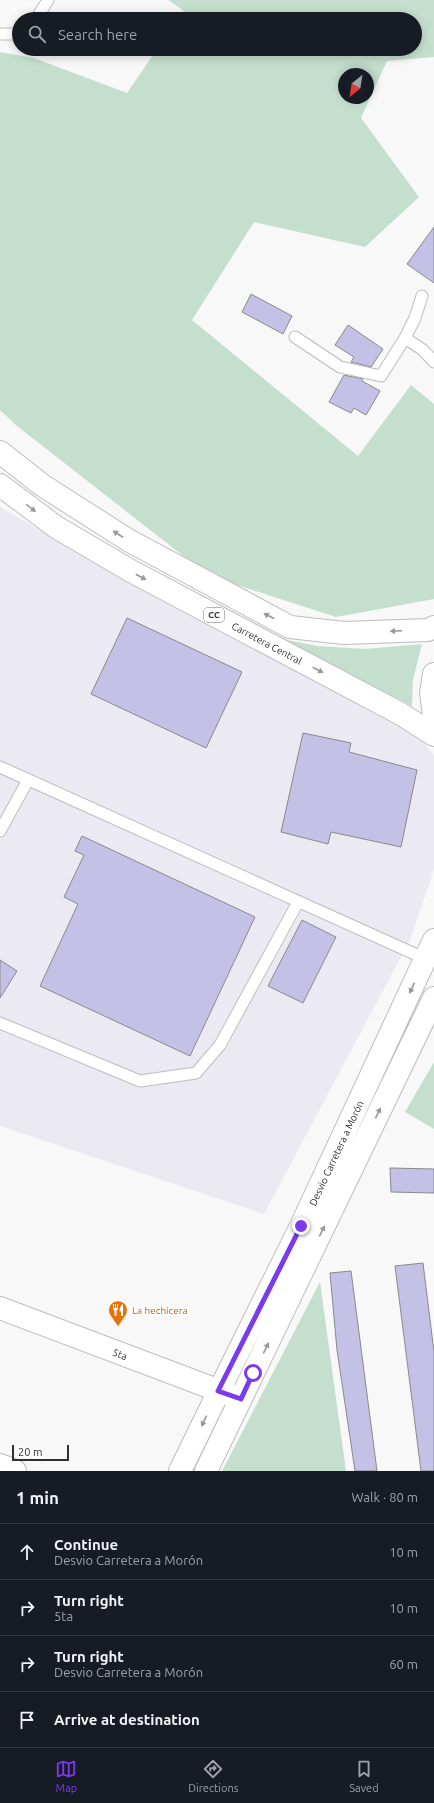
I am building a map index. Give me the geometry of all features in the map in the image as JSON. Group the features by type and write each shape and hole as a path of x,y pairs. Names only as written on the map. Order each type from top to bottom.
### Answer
{"main road":[{"name":"CC","path":"0,452 42,485 128,540 290,627 344,633 428,630 434,627"},
{"name":"Carretera Central","path":"0,485 56,527 131,571 401,714 434,735"},
{"path":"434,674 431,693 434,715"},
{"name":"Desvio Carretera a Morón","path":"180,1471 218,1391 292,1247 431,954"},
{"name":"Desvio Carretera a Morón","path":"206,1471 434,998"},
{"name":"5ta","path":"0,1308 241,1399"},
{"path":"0,1466 15,1471"}],"lane":[{"path":"40,12 48,0"},
{"path":"0,34 12,34"},
{"path":"294,337 340,367 381,376 405,338 415,318 422,296"},
{"path":"405,338 423,350 434,362"},
{"path":"0,767 298,902 431,954"},
{"path":"0,831 28,780"},
{"path":"0,1023 140,1081 196,1073 220,1045 298,902"}],"shaded area":[{"path":"0,507 148,592 418,735 434,755 434,870 410,940 264,1214 0,1126"}],"green space":[{"path":"168,0 434,0 434,57 387,61 374,90 374,68 338,68 338,104 367,104 361,118 419,197 365,247 254,222 192,320 358,456 411,385 434,404 434,599 336,617 209,576 17,426 0,410 0,52 12,54 12,56 34,58 127,93 152,56 422,56 422,12 183,12 184,11"},
{"path":"282,639 317,646 365,649 422,644 413,680 412,706"},
{"path":"434,1062 434,1129 405,1112"},
{"path":"320,1282 346,1471 222,1471"}],"building":[{"path":"434,227 434,283 407,264"},
{"path":"251,294 292,316 283,334 242,312"},
{"path":"348,325 383,349 371,367 351,362 354,357 335,345"},
{"path":"344,375 363,379 362,381 380,391 366,415 354,408 351,413 329,402"},
{"path":"127,618 242,672 206,748 91,694"},
{"path":"303,733 351,743 349,752 417,770 401,847 331,832 328,844 281,832"},
{"path":"82,836 255,917 190,1056 40,986 78,904 64,897 84,855 75,851"},
{"path":"302,920 336,937 303,1003 268,986"},
{"path":"0,960 17,971 0,998"},
{"path":"390,1168 434,1169 434,1193 391,1192"},
{"path":"423,1263 434,1352 434,1471 421,1471 395,1266"},
{"path":"351,1271 377,1471 355,1471 337,1350 330,1273"}],"place":[{"name":"La hechicera","path":"118,1327"}],"route":[{"path":"253,1373 241,1399 218,1391 292,1247 301,1226"}]}
